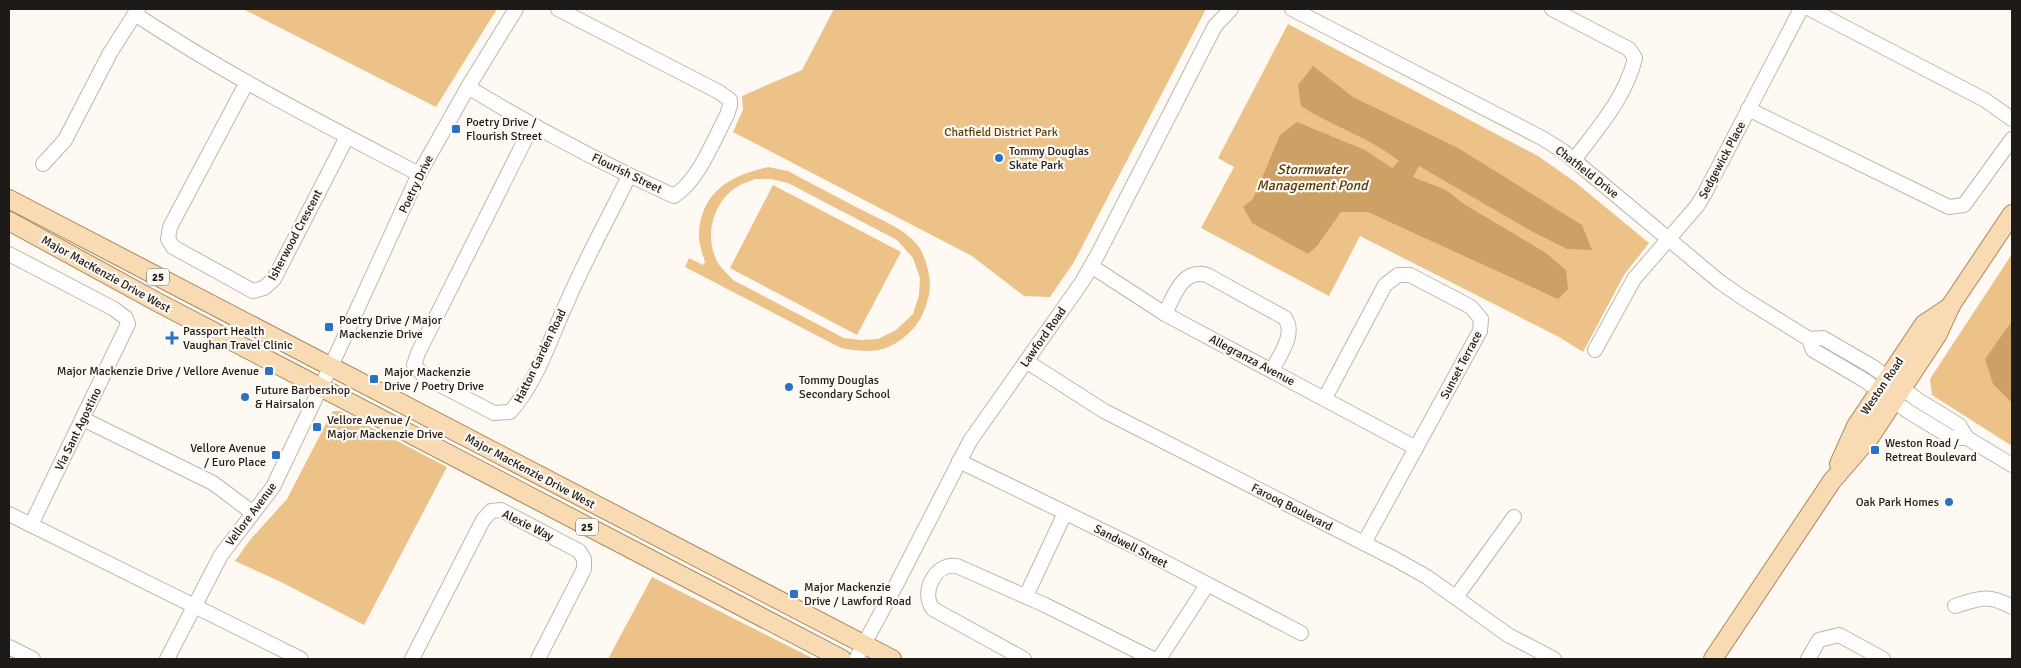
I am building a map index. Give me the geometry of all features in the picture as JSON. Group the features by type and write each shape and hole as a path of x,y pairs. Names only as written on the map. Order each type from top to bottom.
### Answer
{"main road":[{"name":"Major MacKenzie Drive West","path":"9,199 330,367 860,652 892,659"},
{"name":"Weston Road","path":"1713,659 1832,480 1856,426 1891,390 1938,334 1951,305 2012,214"},
{"name":"Major MacKenzie Drive West","path":"9,222 156,302 842,659"}],"street":[{"name":"Poetry Drive","path":"330,367 419,174 468,87 516,9"},
{"name":"Flourish Street","path":"468,87 532,126 629,176 674,196 685,189 693,179 727,115 730,100 558,9"},
{"name":"Lawford Road","path":"1215,26 1218,9"},
{"name":"Lawford Road","path":"860,652 959,461 980,426 1091,266 1215,26 1231,9"},
{"name":"Chatfield Drive","path":"1292,9 1542,138 1574,160 1743,298 1808,339 1823,338 1872,366 1891,390 1952,438 1966,438 2012,465"},
{"path":"1552,9 1629,49 1635,58 1633,67 1615,103 1574,160"},
{"name":"Sedgewick Place","path":"1595,350 1634,279 1669,239 1705,193 1801,9"},
{"path":"1810,9 1985,100 2012,119"},
{"path":"43,164 65,140 110,54 137,11 186,48 347,137 419,174"},
{"name":"Isherwood Crescent","path":"247,82 170,227 168,240 173,247 253,290 264,288 274,279 347,137"},
{"path":"1748,109 1948,207 1964,205 2012,139"},
{"name":"Hatton Garden Road","path":"532,126 418,353 414,365 425,377 494,413 510,412 520,401 629,176"},
{"name":"Via Sant Agostino","path":"9,254 114,309 126,318 128,324 31,525"},
{"name":"Allegranza Avenue","path":"1091,266 1165,314 1416,448"},
{"path":"1165,314 1185,278 1195,273 1207,275 1285,318 1290,329 1289,335 1272,370"},
{"name":"Sunset Terrace","path":"1325,398 1385,285 1391,278 1398,275 1410,275 1471,307 1481,319 1480,331 1364,543"},
{"name":"Farooq Boulevard","path":"1026,361 1104,411 1427,577 1508,635 1554,659"},
{"name":"Vellore Avenue","path":"167,659 221,555 273,487 330,367"},
{"path":"83,419 213,483 253,513"},
{"name":"Sandwell Street","path":"959,461 1140,549 1301,634"},
{"name":"Alexie Way","path":"412,659 483,520 491,511 501,510 579,551 584,559 584,569 538,659"},
{"path":"1026,596 1065,513"},
{"path":"9,514 301,659"},
{"path":"1456,597 1514,518"},
{"path":"1024,659 933,609 928,604 926,596 936,573 945,566 951,565 1026,596 1153,659"},
{"path":"1159,659 1207,585"},
{"path":"1955,606 1981,598 1998,599 2012,607"},
{"path":"1808,659 1819,640 1838,635 1884,659"},
{"path":"9,647 28,658"}],"green space":[{"path":"243,9 497,9 436,107"},
{"name":"Chatfield District Park","path":"834,9 1206,9 1074,262 1050,297 1024,296 972,256 733,132 743,110 742,96 802,70"},
{"path":"1288,24 1538,156 1575,182 1649,243 1624,275 1583,352 1559,337 1360,236 1329,296 1201,228 1234,167 1218,158"},
{"path":"768,167 788,171 893,225 914,241 924,258 930,283 925,308 913,329 896,343 880,350 862,351 841,348 685,267 689,258 703,265 705,262 699,231 706,205 713,195 731,180","holes":["755,179 771,179 788,183 897,240 913,258 920,278 919,295 913,314 896,330 878,339 844,338 733,280 720,266 715,256 711,234 712,223 721,203 728,194 741,184"]},
{"path":"773,185 901,252 857,335 730,268"},
{"path":"2012,254 2012,446 1932,395 1930,379"},
{"path":"334,411 340,411 447,467 364,625 281,582 235,561 250,540 287,499"},
{"path":"652,577 814,659 608,659"}],"water":[{"name":"Stormwater Management Pond","path":"1313,66 1353,97 1458,148 1582,225 1592,250 1567,249 1531,231 1419,166 1413,177 1446,190 1464,204 1546,253 1566,270 1568,289 1558,299 1368,212 1341,212 1317,246 1308,254 1252,223 1243,207 1253,199 1280,135 1297,122 1365,150 1392,168 1399,161 1376,145 1301,106 1298,85"},
{"path":"2012,321 2012,403 1993,384 1985,359"}],"place":[{"name":"Poetry Drive / Flourish Street","path":"456,129"},
{"name":"Tommy Douglas Skate Park","path":"999,158"},
{"name":"Poetry Drive / Major Mackenzie Drive","path":"329,327"},
{"name":"Passport Health Vaughan Travel Clinic","path":"172,338"},
{"name":"Major Mackenzie Drive / Vellore Avenue","path":"269,371"},
{"name":"Major Mackenzie Drive / Poetry Drive","path":"374,379"},
{"name":"Tommy Douglas Secondary School","path":"789,387"},
{"name":"Future Barbershop & Hairsalon","path":"245,397"},
{"name":"Vellore Avenue / Major Mackenzie Drive","path":"317,427"},
{"name":"Weston Road / Retreat Boulevard","path":"1875,450"},
{"name":"Vellore Avenue / Euro Place","path":"276,455"},
{"name":"Oak Park Homes","path":"1949,502"},
{"name":"Major Mackenzie Drive / Lawford Road","path":"794,594"}]}
